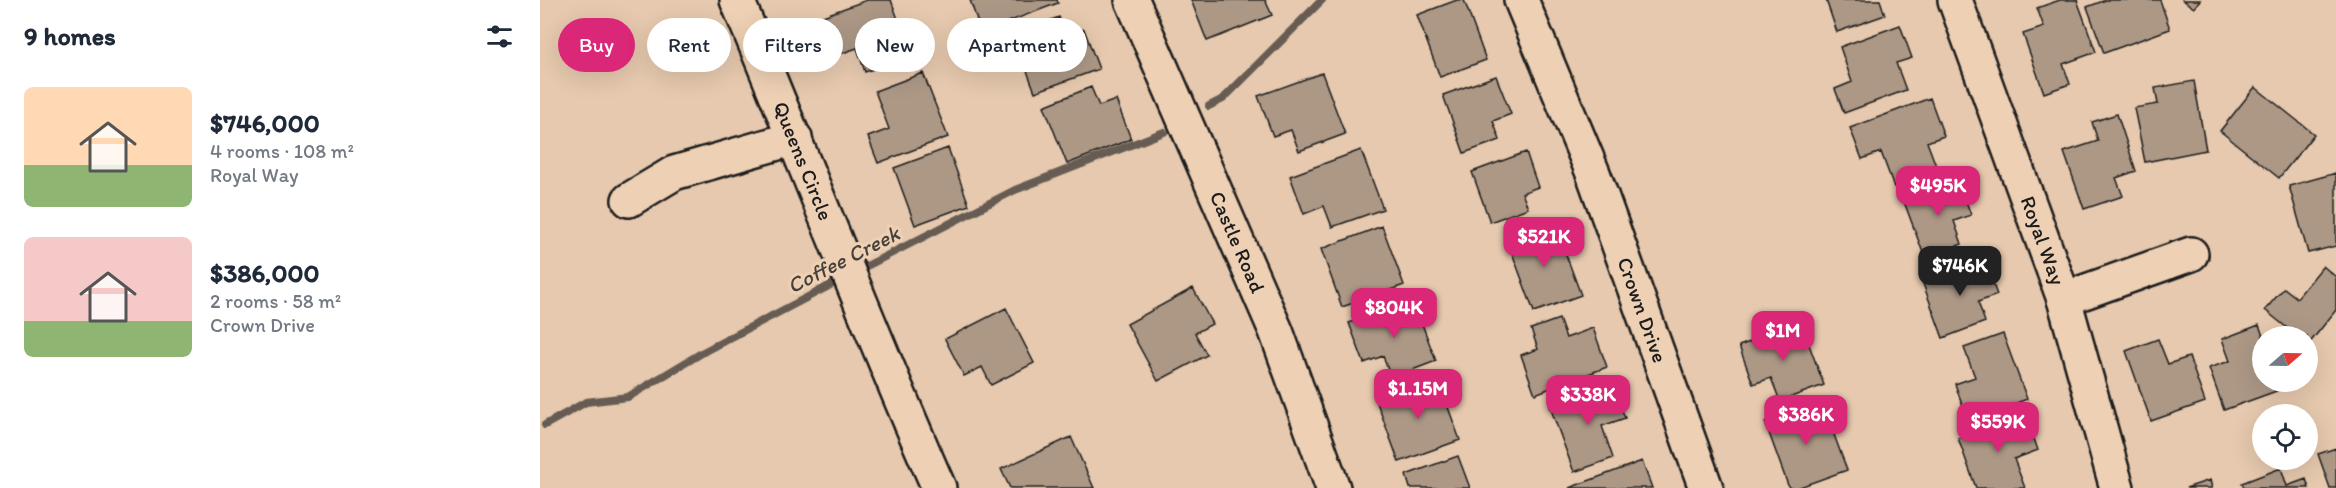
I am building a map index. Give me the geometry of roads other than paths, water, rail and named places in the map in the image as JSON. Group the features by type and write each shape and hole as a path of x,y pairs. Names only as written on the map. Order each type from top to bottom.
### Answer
{"street":[{"name":"Queens Circle","path":"737,0 795,138 855,293 939,488"},
{"name":"Castle Road","path":"1132,0 1276,331 1333,488"},
{"name":"Crown Drive","path":"1521,0 1593,173 1706,488"},
{"name":"Royal Way","path":"1955,0 2064,299 2117,488"},
{"path":"629,200 674,173 795,138"},
{"path":"2064,299 2191,254"}],"waterway":[{"name":"Coffee Creek","path":"1209,106 1223,99 1322,0"},
{"name":"Coffee Creek","path":"855,272 1015,190 1164,132"},
{"name":"Coffee Creek","path":"545,425 586,402 628,397 705,351 844,278"}]}
